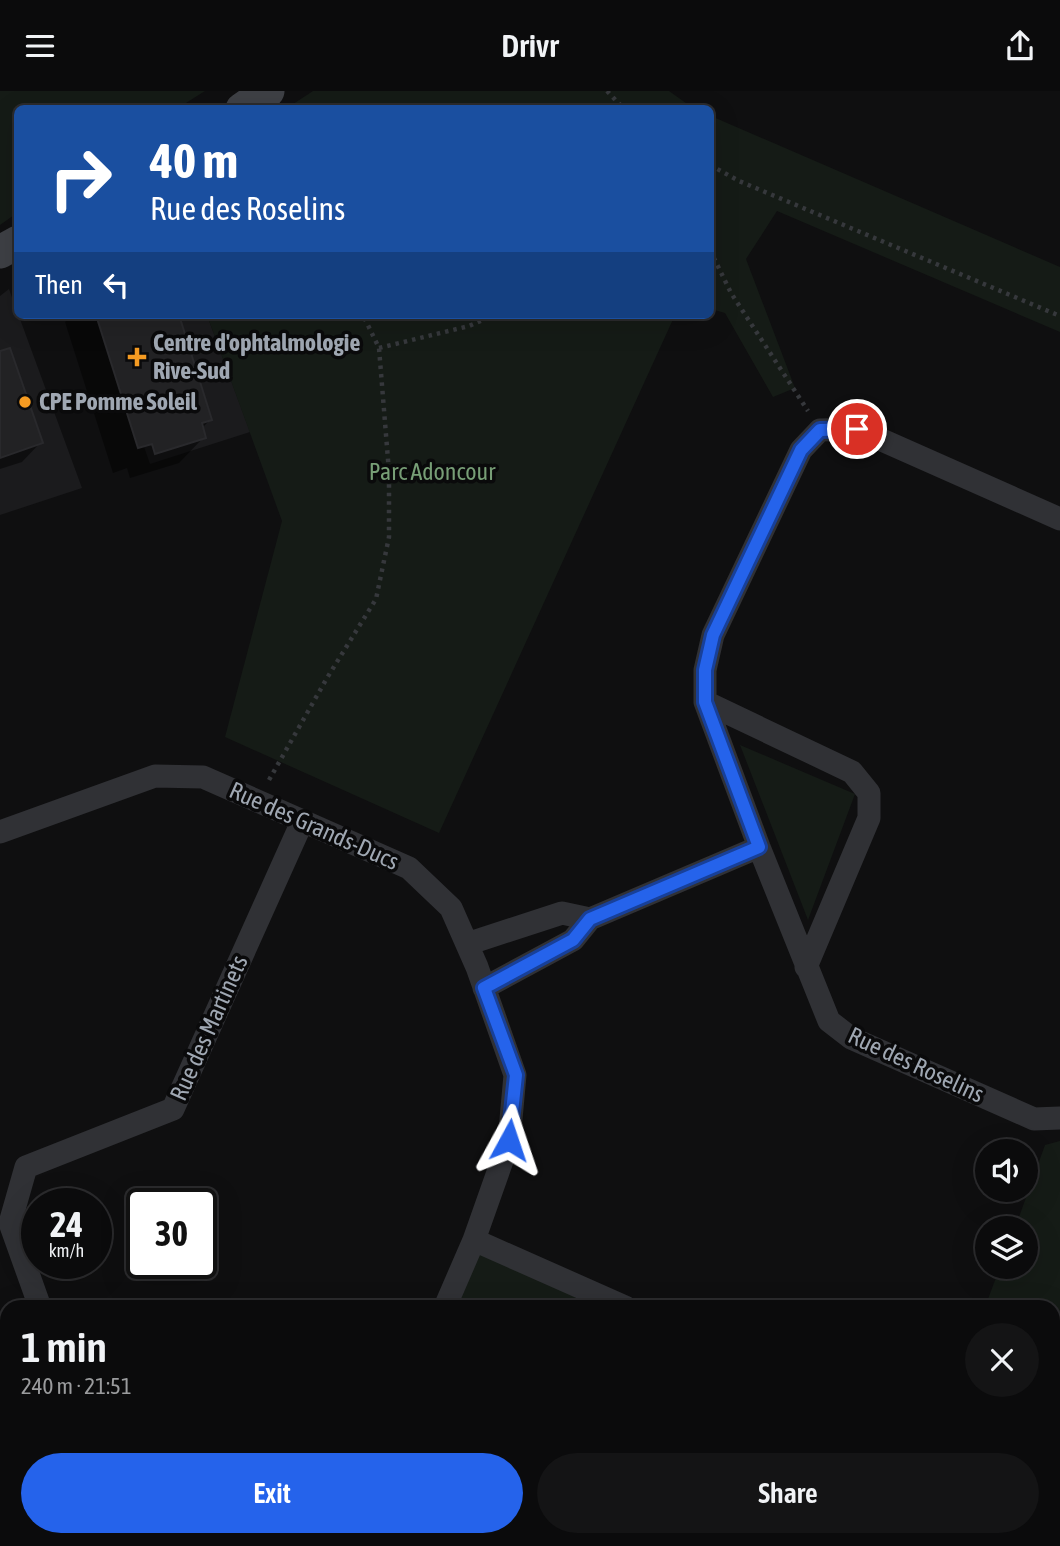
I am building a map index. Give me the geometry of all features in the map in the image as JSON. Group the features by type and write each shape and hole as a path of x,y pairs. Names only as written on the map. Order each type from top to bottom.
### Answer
{"street":[{"path":"248,105 268,91"},
{"path":"820,430 857,429 1060,519"},
{"name":"Rue des Roselins","path":"820,430 801,450 713,635 705,670 705,702 759,847 829,1021 851,1038 1034,1119 1060,1118"},
{"path":"705,702 852,772 869,793 869,818 806,967"},
{"name":"Rue des Grands-Ducs","path":"0,832 155,776 204,777 409,868 451,908 516,1075 509,1140 474,1240 448,1300"},
{"name":"Rue des Martinets","path":"38,1300 10,1223 26,1167 173,1109 302,822"},
{"path":"484,988 573,940 590,919 759,847"},
{"path":"467,944 562,913 590,919"},
{"path":"474,1240 609,1300"}],"path":[{"path":"607,91 620,105"},
{"path":"714,167 739,181 1060,316"},
{"path":"714,258 731,293 820,430"},
{"path":"258,801 327,678 376,599 389,537 389,472 379,348 365,319"},
{"path":"379,348 469,326 485,319"}],"shaded area":[{"name":"CPE Pomme Soleil","path":"9,289 14,303 14,319 20,319 82,488 0,515 0,296"},
{"path":"99,319 208,319 250,432 150,464"}],"green space":[{"path":"0,91 205,91 183,105 14,105 14,215 0,225"},
{"path":"313,91 669,91 689,105 292,105"},
{"path":"714,117 1060,267 1060,332 777,211 746,259 795,388 773,397 725,313 714,310"},
{"name":"Parc Adoncour","path":"208,319 673,319 439,833 225,737 282,521"},
{"path":"740,745 855,794 808,920"},
{"path":"1060,1141 1060,1300 988,1300 996,1279 1038,1279 1038,1216 1019,1216 1024,1202 1038,1202 1038,1164 1045,1145"},
{"path":"474,1240 609,1300 448,1300"}],"building":[{"path":"97,319 180,319 212,420 202,423 206,438 155,454 152,444 138,448"},
{"path":"10,348 43,443 0,458 0,351"}],"place":[{"name":"Centre d'ophtalmologie Rive-Sud","path":"137,357"},
{"name":"CPE Pomme Soleil","path":"25,402"}],"route":[{"path":"509,1140 516,1075 484,988 573,940 590,919 759,847 705,702 705,670 713,635 801,450 820,430 857,429"}]}
